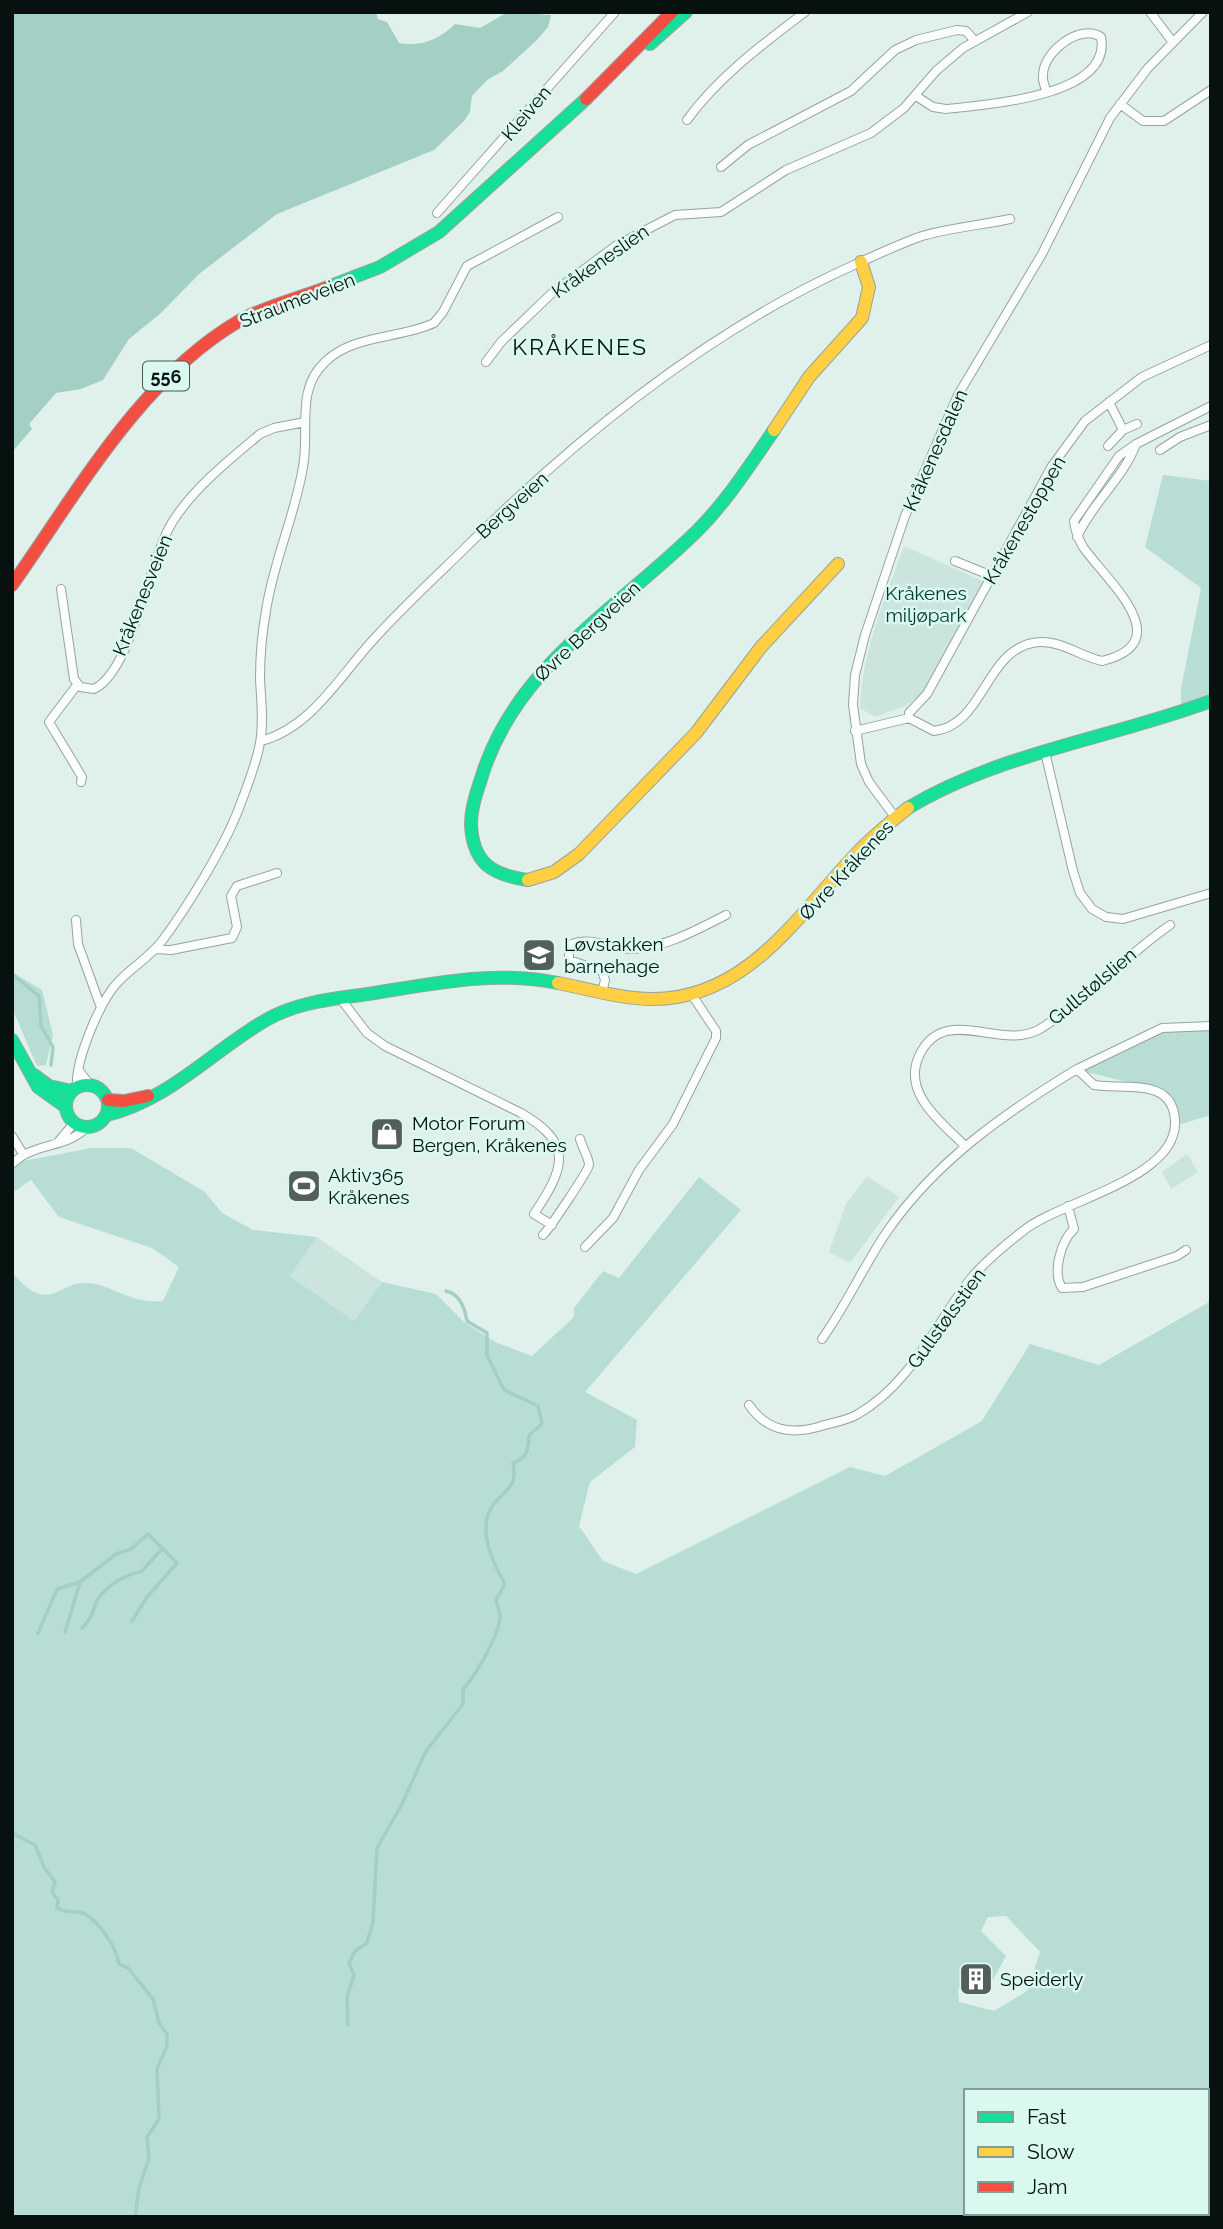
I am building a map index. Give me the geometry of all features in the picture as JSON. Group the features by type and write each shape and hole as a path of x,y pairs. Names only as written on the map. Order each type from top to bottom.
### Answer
{"main road":[{"name":"Straumeveien","path":"12,585 136,411 187,356 242,320 365,274 425,242 478,200 627,60 672,12"},
{"name":"Straumeveien","path":"627,60 687,12"},
{"name":"Øvre Bergveien","path":"838,564 766,640 696,733 579,854 554,872 530,880 502,876 482,862 472,840 471,812 483,768 503,723 533,681 563,649 697,531 733,492 809,377 862,317 869,287 861,262"},
{"name":"Øvre Kråkenes","path":"107,1115 138,1108 263,1021 293,1008 340,998 458,979 503,976 530,978 653,1000 692,995 747,970 782,939 858,853 895,817 944,788 1000,764 1100,738 1211,701"},
{"path":"12,1040 37,1088 66,1107 80,1125 98,1125 107,1115 108,1100 101,1089 49,1086 28,1070"},
{"path":"66,1107 80,1088"},
{"name":"Øvre Kråkenes","path":"108,1100 139,1100 162,1092"}],"street":[{"name":"Kleiven","path":"437,213 615,12"},
{"path":"687,120 736,67 805,12"},
{"name":"Kråkeneslien","path":"486,362 501,342 551,294 617,244 675,215 721,212 786,170 871,133 891,120 916,96 946,61 974,40 1028,12"},
{"path":"1150,12 1172,41"},
{"name":"Kråkenesdalen","path":"895,817 869,782 861,764 855,731 855,676 905,516 958,395 1042,254 1087,159 1120,104 1172,41 1203,12"},
{"path":"721,167 748,145 851,91 904,45 957,30 966,31 974,40"},
{"path":"916,96 933,107 946,109 1047,92 1073,85 1086,76 1100,53 1101,37 1089,32 1079,35 1051,55 1042,75 1047,92"},
{"path":"1120,104 1143,121 1164,121 1211,90"},
{"path":"80,1088 80,1072 100,1005 121,979 155,949 231,827 261,741 260,677 265,613 302,472 306,447 306,401 311,383 328,359 362,343 434,323 443,312 467,266 558,217"},
{"name":"Bergveien","path":"261,741 286,731 313,709 401,610 576,447 723,335 799,290 926,235 1010,219"},
{"name":"Kråkenestoppen","path":"909,718 909,712 927,694 1052,466 1085,421 1142,377 1211,345"},
{"path":"1109,402 1123,430"},
{"path":"855,731 909,718 934,731 958,723 1000,665 1012,652 1027,644 1052,643 1102,662 1126,651 1136,642 1139,628 1129,604 1077,537 1074,521 1119,456 1136,444 1211,406"},
{"name":"Kråkenesveien","path":"77,685 94,689 104,682 112,670 140,608 169,528 185,505 260,434 274,428 305,422"},
{"path":"1108,446 1123,430 1137,424"},
{"path":"1160,450 1211,425"},
{"path":"955,561 992,576"},
{"path":"61,589 77,685 49,722 82,777 81,782"},
{"path":"1045,752 1073,871 1080,893 1092,909 1106,917 1123,919 1211,892"},
{"path":"155,949 171,950 232,938 237,927 231,896 237,886 276,873"},
{"path":"602,993 602,971 569,960 572,944 584,941 608,947 645,948 675,939 726,915"},
{"path":"75,920 78,944 100,1005"},
{"name":"Gullstølslien","path":"964,1145 918,1095 916,1062 930,1040 942,1032 957,1028 1008,1037 1038,1030 1170,925"},
{"path":"585,1247 613,1218 639,1170 673,1124 716,1038 716,1031 692,995"},
{"path":"340,998 360,1026 374,1039 540,1124 559,1151 560,1164 552,1188 534,1214 552,1225"},
{"path":"822,1339 848,1302 887,1232 916,1194 964,1145 1077,1069 1162,1028 1211,1026"},
{"name":"Gullstølsstien","path":"749,1405 757,1417 777,1429 797,1433 856,1415 894,1388 919,1359 972,1278 996,1252 1026,1228 1068,1206 1135,1177 1152,1165 1172,1138 1175,1125 1172,1107 1159,1093 1146,1086 1094,1085 1077,1069"},
{"path":"80,1072 80,1088"},
{"path":"12,1164 37,1147 74,1138 80,1125"},
{"path":"12,1136 23,1154"},
{"path":"543,1235 552,1225 572,1189 586,1174 589,1163 580,1139"},
{"path":"1068,1206 1074,1230 1069,1234 1061,1256 1058,1272 1062,1288 1083,1287 1177,1256 1186,1250"}],"green space":[{"name":"Kråkenes miljøpark","path":"904,546 983,581 924,692 907,705 875,717 860,708 865,666"},
{"path":"1187,1154 1198,1172 1171,1189 1162,1172"},
{"path":"867,1176 899,1197 850,1263 829,1252 846,1204"},
{"path":"317,1237 382,1282 355,1322 290,1276"}],"shaded area":[{"path":"12,12 376,12 378,19 387,22 399,43 407,44 430,41 455,24 480,28 508,12 551,15 548,27 537,40 503,71 487,80 472,96 470,112 464,121 434,150 277,214 199,274 161,313 129,339 103,380 81,389 56,393 29,424 32,429 12,452"},
{"path":"1163,475 1211,481 1211,698 1181,710 1181,689 1201,588 1145,547"},
{"path":"12,972 42,990 53,1035 46,1065 37,1066 12,1008"},
{"path":"1167,1028 1211,1030 1211,1115 1181,1124 1152,1088 1078,1070"},
{"path":"91,1148 131,1148 205,1192 222,1213 253,1230 317,1237 290,1276 354,1321 382,1282 436,1294 464,1322 495,1342 532,1356 574,1317 574,1308 603,1271 619,1278 699,1177 741,1210 585,1392 637,1420 635,1447 590,1482 579,1526 603,1561 636,1574 850,1467 885,1476 982,1421 1030,1344 1099,1365 1211,1301 1211,2217 12,2217 12,1272 25,1286 36,1293 46,1295 82,1283 95,1284 135,1299 163,1301 179,1267 152,1248 59,1217 31,1180 12,1193 12,1155 24,1161","holes":["1006,1916 1040,1952 1027,1991 994,2011 959,2002 958,1989 989,1987 1006,1956 981,1931 988,1917"]}],"waterway":[{"path":"12,974 39,996 41,1026 53,1047 51,1065"},
{"path":"348,2025 347,1997 354,1975 349,1963 355,1951 367,1943 373,1922 377,1848 401,1806 426,1751 463,1704 463,1689 480,1665 496,1633 500,1616 496,1600 505,1584 488,1546 488,1514 510,1487 514,1478 513,1463 526,1452 529,1435 542,1424 538,1406 504,1390 487,1355 487,1333 467,1321 458,1299 446,1291"},
{"path":"38,1633 57,1589 80,1582 116,1554 131,1549 148,1534 177,1563 147,1597 132,1621"},
{"path":"82,1628 106,1589 141,1572 161,1550"},
{"path":"65,1632 80,1582"},
{"path":"12,1833 35,1845 44,1867 55,1882 52,1892 58,1900 57,1908 85,1914 102,1930 115,1951 119,1964 128,1968 153,1999 159,2023 167,2034 167,2046 157,2069 159,2119 147,2137 149,2158 139,2188 135,2217"}],"traffic: fast":[{"path":"650,44 686,12"},
{"path":"328,287 380,267 439,232 586,99"},
{"path":"528,880 505,875 487,865 476,849 473,838 471,819 474,802 497,739 518,704 543,672 572,642 697,531 738,482 774,430"},
{"path":"908,808 980,773 1211,701"},
{"path":"107,1115 151,1098 266,1020 303,1005 463,980 510,978 558,983"},
{"path":"12,1040 38,1087 66,1107"},
{"path":"34,1075 49,1086 72,1091"},
{"path":"87,1085 102,1091 108,1106 102,1121 87,1127 72,1121 66,1106 72,1091 87,1085"}],"traffic: slow":[{"path":"774,430 809,377 862,318 869,287 861,262"},
{"path":"528,880 554,872 579,854 696,733 761,647 838,564"},
{"path":"558,983 641,999 686,995 716,985 743,969 768,949 862,848 908,808"}],"traffic: jam":[{"path":"586,99 672,12"},
{"path":"12,585 113,440 171,374 203,345 239,321 328,287"},
{"path":"108,1100 124,1101 148,1096"}],"place":[{"name":"Løvstakken barnehage","path":"539,955"},
{"name":"Motor Forum Bergen, Kråkenes","path":"387,1134"},
{"name":"Aktiv365 Kråkenes","path":"304,1186"},
{"name":"Speiderly","path":"976,1979"}],"district":[{"name":"KRÅKENES","path":"580,346"}]}
